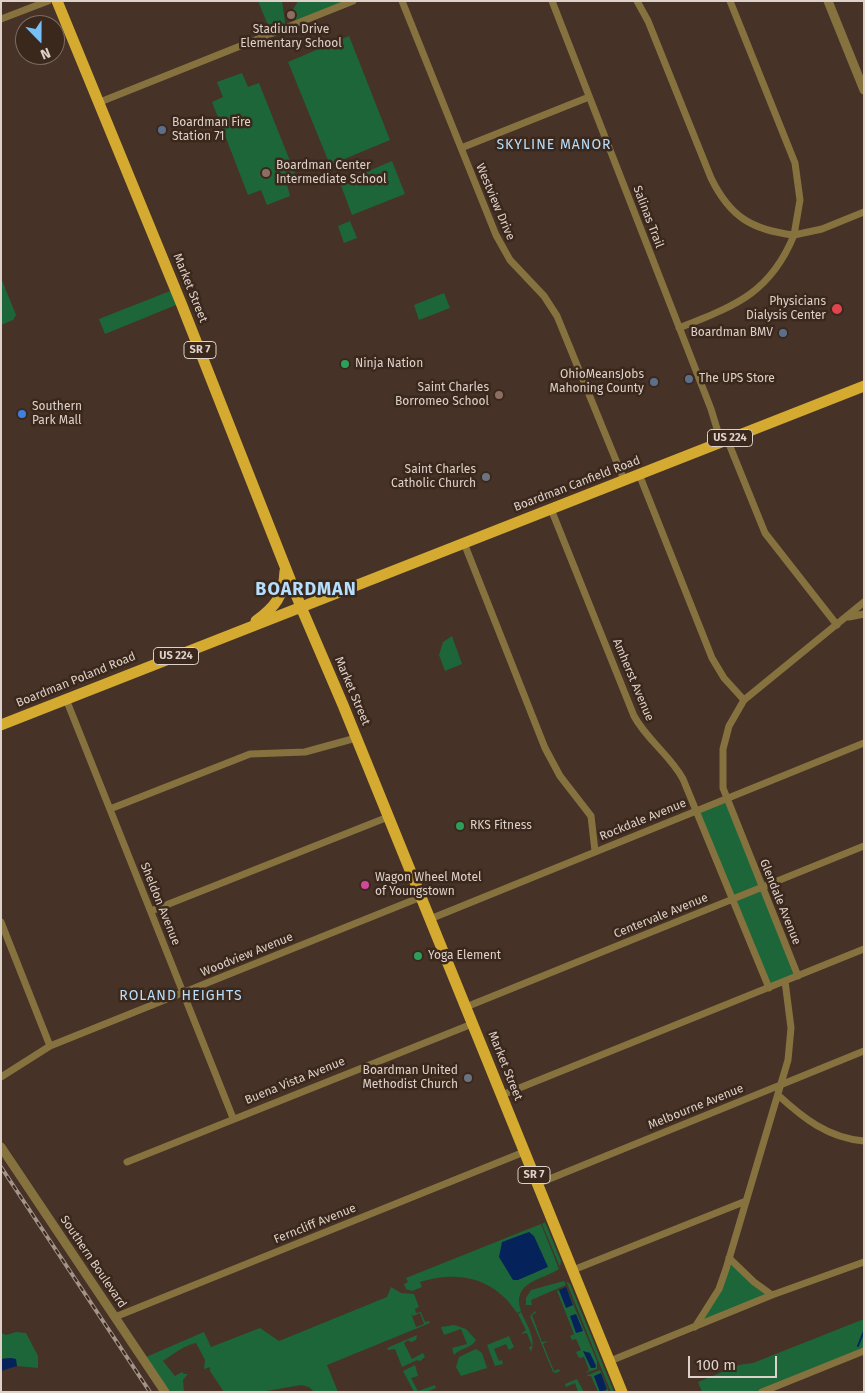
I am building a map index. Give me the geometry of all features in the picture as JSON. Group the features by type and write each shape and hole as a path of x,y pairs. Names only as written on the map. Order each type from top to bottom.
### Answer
{"main road":[{"name":"Market Street","path":"58,1 301,607 622,1392"},
{"name":"Boardman Canfield Road","path":"301,607 864,386"},
{"path":"240,631 277,602 283,590 285,567"},
{"name":"Boardman Poland Road","path":"1,725 301,607"}],"street":[{"path":"1,19 48,1"},
{"path":"100,102 352,1"},
{"name":"Westview Drive","path":"402,1 503,251 517,270 544,296 557,316 624,480"},
{"name":"Salinas Trail","path":"552,1 724,441 765,533 836,625"},
{"path":"637,1 648,21 711,178 721,197 735,214 752,225 771,232 794,235 822,229 864,212"},
{"path":"679,328 730,308 755,292 778,267 794,235 800,200 797,171 730,1"},
{"path":"828,1 864,90"},
{"path":"461,148 589,97"},
{"path":"639,474 712,658 724,678 744,700"},
{"name":"Amherst Avenue","path":"551,509 634,716 647,737 678,769 697,810 768,988"},
{"path":"464,543 545,748 560,776 591,816 596,851"},
{"name":"Glendale Avenue","path":"798,976 726,798 722,773 723,749 729,726 744,700 836,625 848,618 864,602"},
{"path":"848,618 864,614"},
{"name":"Sheldon Avenue","path":"66,699 233,1118"},
{"path":"110,808 250,754 305,752 356,738"},
{"name":"Rockdale Avenue","path":"430,919 864,743"},
{"path":"151,911 388,817"},
{"name":"Centervale Avenue","path":"466,1007 864,846"},
{"name":"Woodview Avenue","path":"1,1077 50,1046 421,897"},
{"path":"1,922 50,1046"},
{"path":"502,1095 864,949"},
{"path":"696,1326 719,1289 783,1084 790,1050 792,1028 785,981"},
{"name":"Buena Vista Avenue","path":"128,1162 233,1118 472,1024"},
{"name":"Melbourne Avenue","path":"537,1184 864,1051"},
{"path":"778,1095 798,1113 818,1127 842,1137 864,1141"},
{"name":"Southern Boulevard","path":"1,1147 165,1392"},
{"name":"Ferncliff Avenue","path":"115,1317 524,1152"},
{"path":"573,1270 746,1201"},
{"path":"729,1258 772,1295"},
{"path":"610,1361 772,1295 864,1262"},
{"path":"762,1392 864,1351"}],"green space":[{"path":"258,1 282,1 286,28 272,35"},
{"path":"298,1 353,1 299,23 291,13"},
{"path":"349,36 390,140 330,165 288,62"},
{"path":"242,73 248,87 259,83 296,176 286,181 290,196 267,205 261,190 248,195 212,102 223,97 217,82"},
{"path":"392,161 405,194 352,215 340,183"},
{"path":"350,221 357,238 344,243 338,226"},
{"path":"1,278 16,315 13,320 1,325"},
{"path":"175,289 181,303 105,334 99,319"},
{"path":"444,293 450,308 419,320 414,305"},
{"path":"452,636 462,664 445,671 439,655 443,642"},
{"path":"726,798 798,976 769,988 697,810"},
{"path":"545,1222 561,1261 560,1267 542,1224"},
{"path":"541,1224 559,1269 530,1283 524,1288 520,1294 519,1301 521,1311 517,1313 498,1292 474,1280 462,1277 434,1278 420,1282 422,1287 412,1291 406,1289 404,1284 408,1282 406,1278"},
{"path":"729,1258 772,1295 695,1327 710,1305"},
{"path":"564,1281 566,1285 531,1300 532,1305 526,1305 526,1298 531,1290"},
{"path":"566,1281 570,1284 614,1392 611,1392"},
{"path":"391,1287 401,1293 414,1294 419,1307 415,1309 416,1313 421,1312 425,1322 429,1321 430,1323 327,1365 338,1392 314,1392 309,1387 301,1385 261,1392 224,1392 210,1371 210,1367 204,1369 205,1360 196,1343 183,1348 163,1361 175,1376 182,1372 188,1374 183,1380 184,1392 170,1392 146,1357 204,1332 211,1347 260,1328 279,1341 387,1297","holes":["411,1313 413,1316 420,1313 424,1324 416,1327"]},
{"path":"566,1287 597,1361 597,1369 585,1373 589,1370 584,1357 579,1358 576,1352 581,1350 576,1339 572,1340 570,1336 574,1334 557,1291 559,1290 566,1307 572,1305"},
{"path":"535,1311 536,1313 532,1315 542,1342 548,1341 543,1344 554,1371 559,1369 560,1371 556,1373 553,1372 530,1316"},
{"path":"521,1312 532,1337 533,1342 531,1352 529,1347 532,1346 527,1333 521,1334 526,1330 518,1314"},
{"path":"864,1319 864,1351 762,1392 702,1392 698,1382 739,1365 753,1363"},
{"path":"454,1325 466,1329 476,1340 472,1345 454,1355 452,1348 467,1344 461,1329 444,1335 441,1327"},
{"path":"16,1332 26,1333 38,1356 38,1368 17,1366 11,1358 1,1359 1,1333 6,1335"},
{"path":"417,1335 416,1340 411,1342 408,1340 404,1343 412,1359 423,1353 425,1357 420,1361 417,1360 402,1367 395,1349 388,1350 387,1348"},
{"path":"509,1336 514,1347 509,1350 506,1344 494,1349 499,1361 502,1360 503,1364 495,1366 487,1345"},
{"path":"476,1349 482,1353 487,1368 461,1376 456,1367 459,1357"},
{"path":"415,1365 418,1376 411,1378 418,1391 435,1385 436,1388 426,1392 414,1392 403,1371"},
{"path":"600,1370 609,1392 602,1392 607,1390 594,1376 600,1392 598,1392 591,1376 586,1376"},
{"path":"577,1379 584,1392 578,1392 575,1383 566,1387 565,1384"}],"water":[{"path":"529,1232 534,1236 548,1267 518,1280 513,1280 499,1257 502,1242"},
{"path":"566,1287 573,1305 566,1308 559,1290"},
{"path":"576,1314 583,1331 576,1333 570,1316"},
{"path":"583,1351 590,1353 596,1366 595,1368 591,1368"},
{"path":"1,1359 16,1359 17,1366 1,1371"},
{"path":"601,1373 607,1389 600,1392 594,1376"}],"waterway":[{"path":"858,1346 864,1331"}],"railway":[{"path":"1,1167 150,1392"}],"place":[{"name":"Stadium Drive Elementary School","path":"291,15"},
{"name":"Boardman Fire Station 71","path":"162,130"},
{"name":"Boardman Center Intermediate School","path":"266,173"},
{"name":"Physicians Dialysis Center","path":"837,309"},
{"name":"Boardman BMV","path":"783,333"},
{"name":"Ninja Nation","path":"345,364"},
{"name":"The UPS Store","path":"689,379"},
{"name":"OhioMeansJobs Mahoning County","path":"654,382"},
{"name":"Saint Charles Borromeo School","path":"499,395"},
{"name":"Southern Park Mall","path":"22,414"},
{"name":"Saint Charles Catholic Church","path":"486,477"},
{"name":"RKS Fitness","path":"460,826"},
{"name":"Wagon Wheel Motel of Youngstown","path":"365,885"},
{"name":"Yoga Element","path":"418,956"},
{"name":"Boardman United Methodist Church","path":"468,1078"}],"district":[{"name":"SKYLINE MANOR","path":"554,145"},
{"name":"BOARDMAN","path":"306,590"},
{"name":"ROLAND HEIGHTS","path":"181,996"}]}
